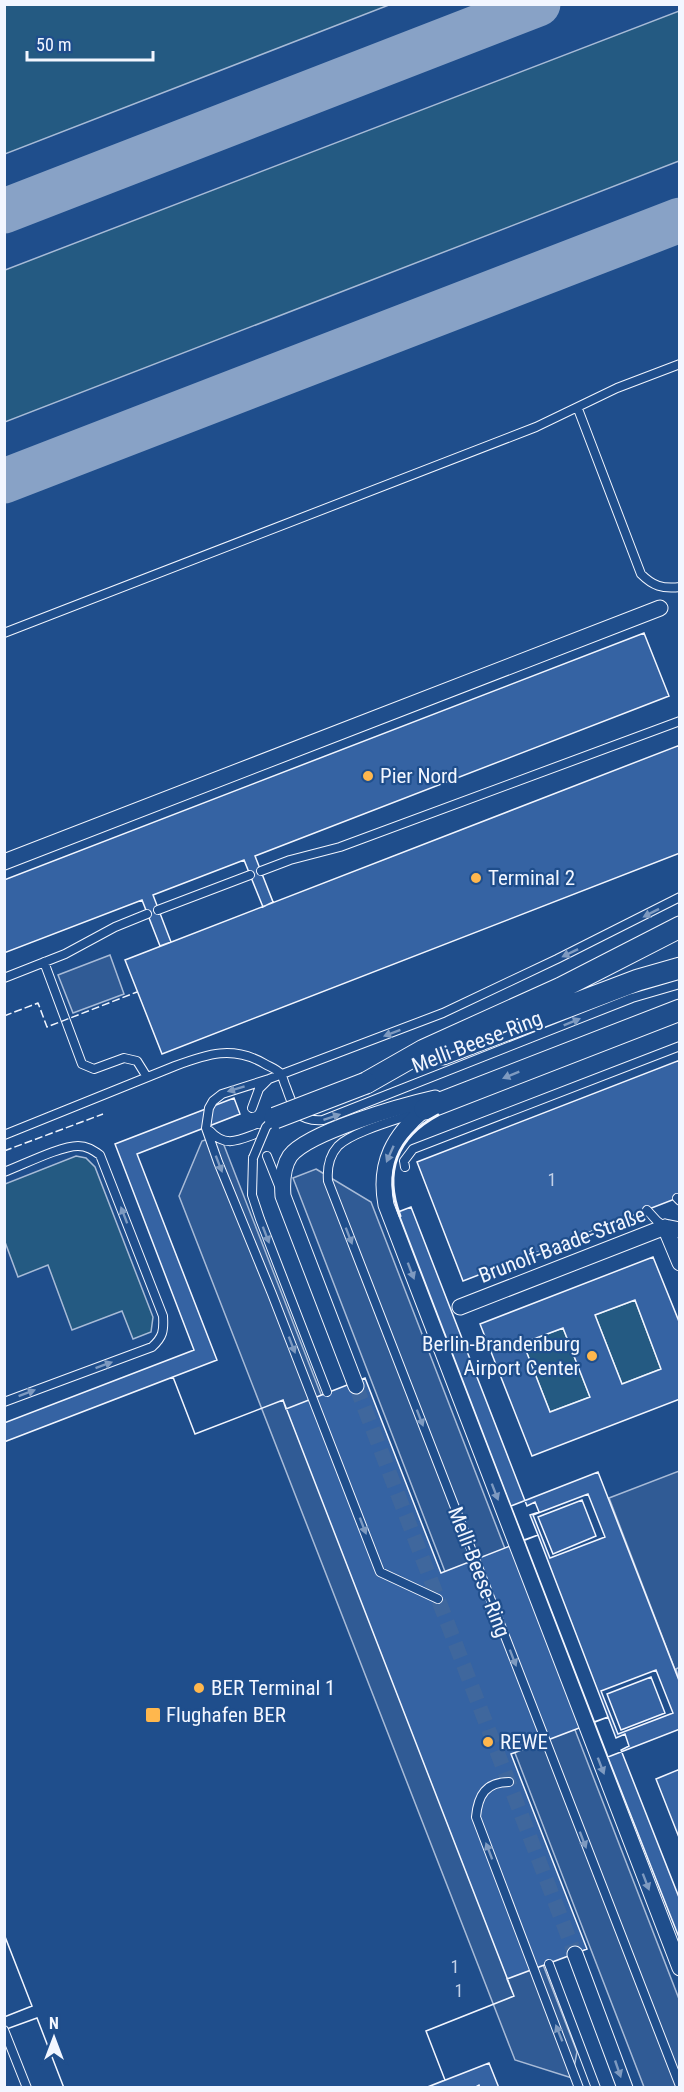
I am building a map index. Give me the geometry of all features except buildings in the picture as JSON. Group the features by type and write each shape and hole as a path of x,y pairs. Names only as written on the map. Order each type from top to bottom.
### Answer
{"street":[{"path":"4,862 660,608"},
{"path":"366,1083 424,1050 561,988 680,927"},
{"name":"Melli-Beese-Ring","path":"275,1118 638,980 680,968"},
{"name":"Melli-Beese-Ring","path":"356,1386 283,1196 282,1178 287,1163 297,1149 306,1142 388,1110 431,1104 476,1089 680,1010"},
{"name":"Melli-Beese-Ring","path":"431,1104 402,1132 388,1156 383,1180 386,1205 680,1968"},
{"path":"672,1228 680,1263"},
{"name":"Brunolf-Baade-Straße","path":"460,1307 672,1228"},
{"path":"575,1954 625,2088"}],"lane":[{"path":"4,633 525,431 578,409 617,388 680,364"},
{"path":"578,409 641,574 651,584 662,588 680,587"},
{"path":"261,871 290,860 340,847 680,721"},
{"path":"158,910 250,875"},
{"path":"438,1599 380,1572 218,1162 207,1128 209,1108 213,1101 222,1094 269,1079 443,1013 680,897"},
{"path":"4,978 65,954 115,927 147,914"},
{"path":"44,962 82,1064 94,1069 124,1058 137,1061 147,1077"},
{"path":"4,1135 198,1057 216,1053 242,1054 257,1059 281,1074 292,1105 299,1114 312,1120 324,1120 632,998 680,984"},
{"path":"405,1167 404,1161 413,1149 680,1046"},
{"path":"252,1108 259,1089 269,1079"},
{"name":"Melli-Beese-Ring","path":"431,1104 344,1142 332,1156 328,1181 680,2086"},
{"path":"275,1118 266,1127 253,1158 252,1195 327,1392"},
{"path":"207,1128 217,1139 235,1142 258,1133"},
{"path":"4,1172 79,1146 92,1148 100,1155 163,1316 164,1330 162,1338 152,1347 4,1402"},
{"path":"267,1156 283,1196"},
{"path":"647,1210 657,1221 672,1228"},
{"path":"509,1782 491,1784 484,1790 477,1804 476,1817 579,2088"},
{"path":"549,1964 597,2088"},
{"path":"4,2030 27,2088"}],"shaded area":[{"path":"5,4 389,4 389,5 5,154"},
{"path":"679,11 679,161 5,422 5,270"},
{"path":"110,955 124,994 73,1013 58,975"},
{"path":"220,1135 577,2052 572,2078 515,2060 179,1196 202,1141"},
{"path":"76,1156 86,1158 95,1167 153,1317 151,1332 133,1339 122,1311 72,1330 48,1265 18,1277 5,1242 5,1184"},
{"path":"316,1169 371,1202 679,1999 679,2087 644,2087 293,1178"},
{"path":"635,1300 661,1369 622,1384 595,1315"},
{"path":"563,1328 590,1397 550,1412 523,1343"},
{"path":"679,1471 680,1667 676,1669 679,1680 609,1498"}],"taxiway":[{"path":"4,211 538,4"},
{"path":"4,481 680,220"}],"tunnel":[{"path":"356,1386 575,1954"}],"fence":[{"path":"4,1016 38,1003 47,1027 137,992"},
{"path":"4,1151 103,1114"}],"wall":[{"path":"400,1216 393,1185 397,1157 412,1134 438,1115"}],"place":[{"name":"Pier Nord","path":"368,776"},
{"name":"Terminal 2","path":"476,878"},
{"name":"Berlin-Brandenburg Airport Center","path":"592,1356"},
{"name":"BER Terminal 1","path":"199,1688"},
{"name":"Flughafen BER","path":"153,1715"},
{"name":"REWE","path":"488,1742"}]}
